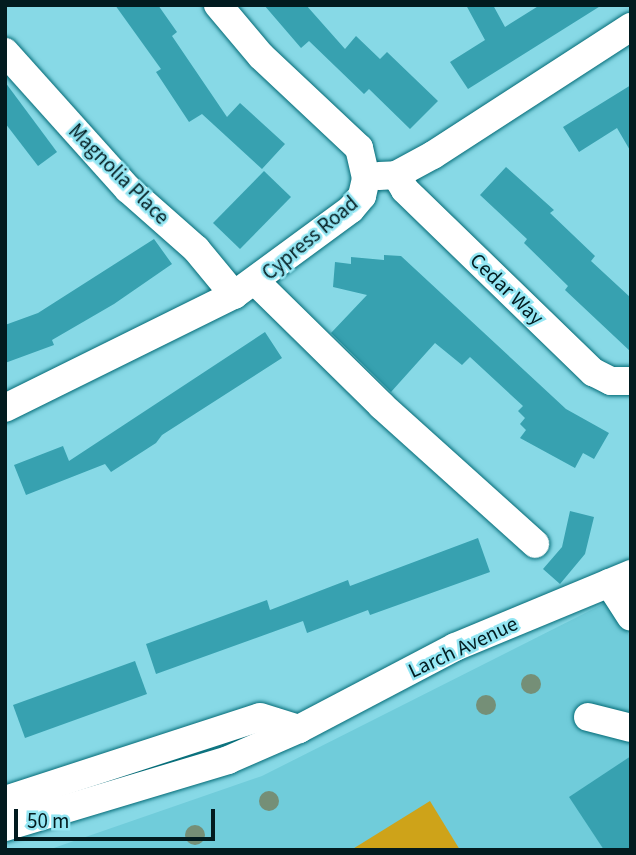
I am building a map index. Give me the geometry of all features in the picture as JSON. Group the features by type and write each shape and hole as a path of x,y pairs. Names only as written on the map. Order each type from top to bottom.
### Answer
{"street":[{"path":"218,5 261,56 359,148 366,178"},
{"name":"Cypress Road","path":"5,408 245,288 351,209 362,196 366,178 396,175 433,155 631,27"},
{"name":"Magnolia Place","path":"5,52 128,189 382,406 535,544"},
{"name":"Cedar Way","path":"396,175 405,190 593,372 611,382 631,381"},
{"path":"620,579 631,617"},
{"name":"Larch Avenue","path":"5,827 228,760 299,729 455,647 620,579"},
{"path":"5,800 260,717 299,729"},
{"path":"588,718 631,728"}],"shaded area":[{"path":"607,602 631,638 631,850 48,850 262,776"},
{"path":"430,801 460,850 351,850"}],"building":[{"path":"115,5 158,5 177,32 172,36 227,117 240,103 285,144 262,169 202,114 189,122 156,72 161,69"},
{"path":"264,5 306,5 345,49 356,36 380,59 387,52 438,101 410,129 369,89 364,94 309,41 301,48"},
{"path":"466,5 493,5 505,27 540,5 602,5 468,89 450,62 485,40"},
{"path":"5,82 57,152 38,166 5,123"},
{"path":"631,85 631,152 617,128 579,152 563,127"},
{"path":"506,167 554,210 550,213 595,256 591,261 631,298 631,352 565,290 568,286 524,243 527,239 480,195"},
{"path":"264,171 291,197 240,249 213,223"},
{"path":"154,239 172,264 114,304 52,340 54,345 5,363 5,325 38,313"},
{"path":"384,255 401,256 566,409 609,433 594,459 583,453 575,468 520,438 526,430 520,424 525,418 518,411 523,406 470,357 462,365 435,343 391,392 331,333 367,295 333,287 335,262 351,264 351,257 384,260"},
{"path":"265,332 282,358 162,435 156,443 111,472 105,464 26,495 14,465 63,446 69,461"},
{"path":"570,511 594,517 585,554 560,584 543,569 562,547"},
{"path":"478,538 490,572 370,615 368,610 307,633 303,621 156,674 146,644 267,600 270,610 348,580 350,586"},
{"path":"135,661 147,694 25,738 13,705"},
{"path":"631,756 631,850 604,850 569,797"}]}
